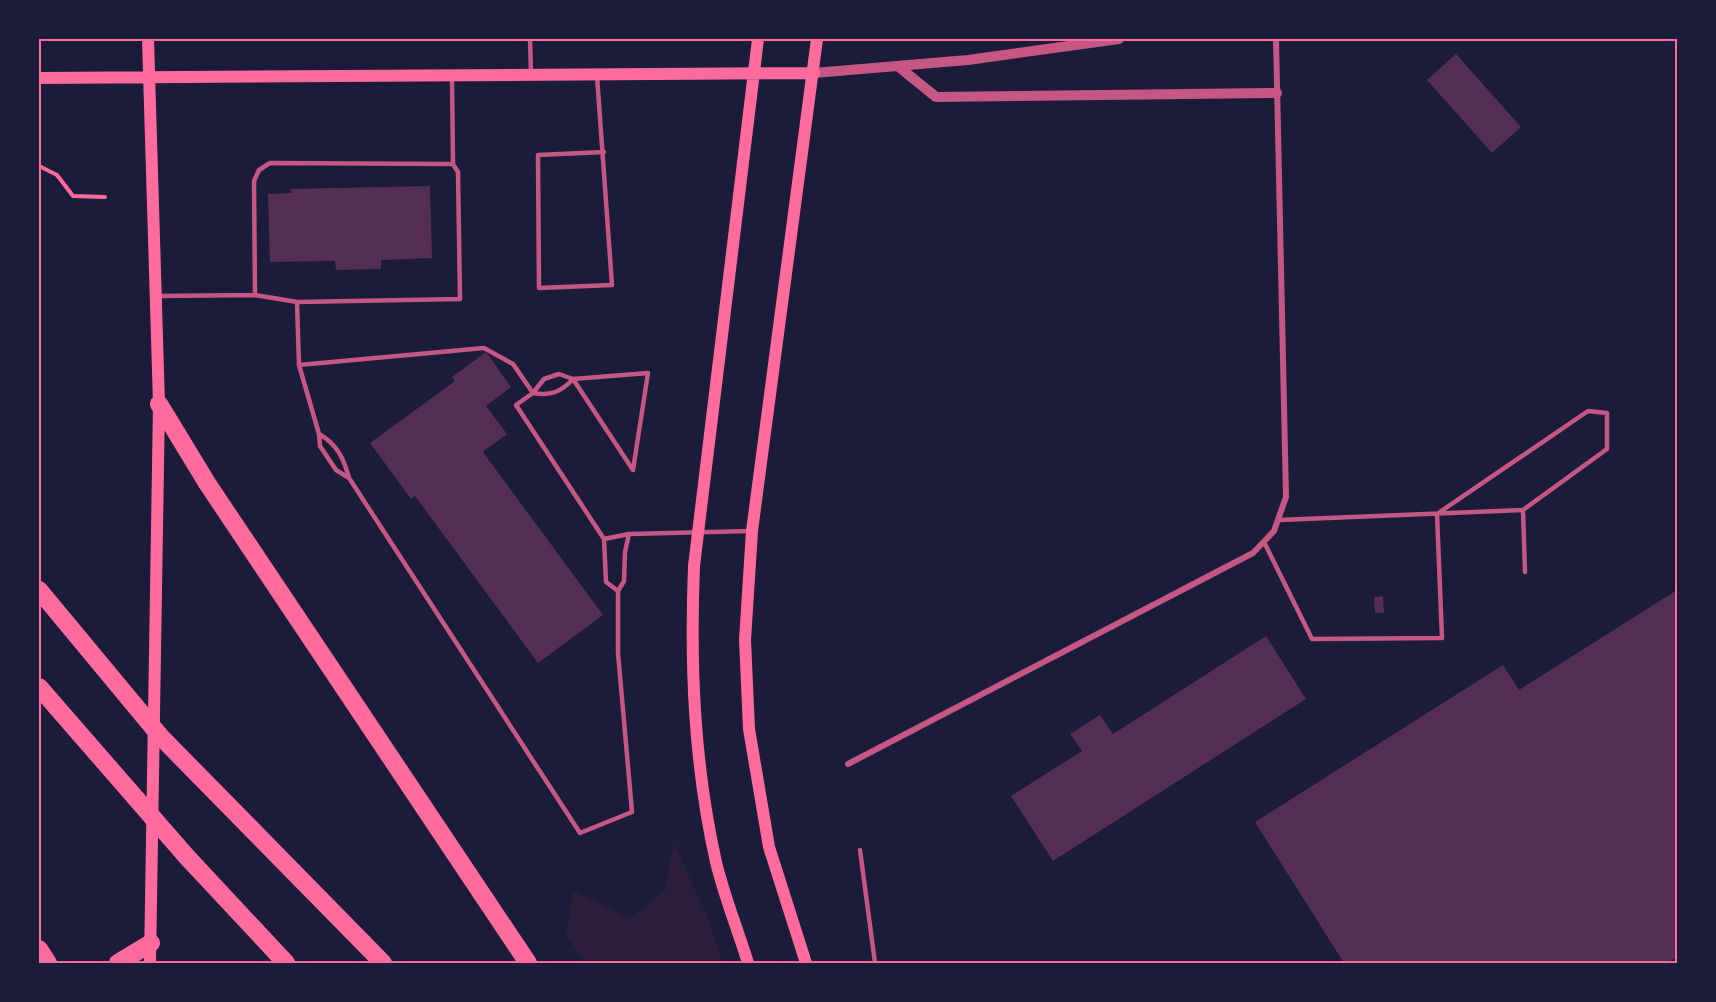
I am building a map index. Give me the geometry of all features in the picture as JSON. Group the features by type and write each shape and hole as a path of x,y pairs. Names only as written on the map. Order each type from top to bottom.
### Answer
{"highway":[{"path":"159,404 207,483 528,963"},
{"path":"39,590 161,737 382,963"},
{"path":"39,687 187,857 286,963"},
{"path":"118,963 151,943"}],"main road":[{"path":"148,39 151,78 159,404 150,963"},
{"path":"748,963 716,864 695,739 691,645 698,532 758,39"},
{"path":"806,963 769,847 749,729 745,640 752,531 817,39"},
{"path":"39,78 814,74"}],"street":[{"path":"814,74 968,60 1119,39"},
{"path":"848,764 1253,553 1264,542 1279,520 1286,488 1276,39"},
{"path":"899,67 936,97 1277,93"}],"lane":[{"path":"530,39 531,75"},
{"path":"597,75 604,152 612,285 539,288 538,155 604,152"},
{"path":"157,296 255,295 297,302 460,299 458,172 453,164 452,76"},
{"path":"255,295 254,182 259,170 270,163 453,164"},
{"path":"297,302 299,365 319,434 320,446 336,470 350,478"},
{"path":"299,365 484,348 513,364 533,393 548,395 564,389 573,379"},
{"path":"573,379 633,470 648,373 573,379 559,374 544,379 533,393 516,405 604,539 606,582 618,591"},
{"path":"1279,520 1437,514 1523,510 1607,449 1607,413 1588,411 1437,514"},
{"path":"319,434 331,441 345,462 350,478 580,833 632,812 618,653 618,591 624,581 625,552 629,534"},
{"path":"1523,510 1525,572"},
{"path":"1264,542 1312,639 1442,638 1437,514"},
{"path":"604,539 629,534 752,531"},
{"path":"860,850 875,963"}],"path":[{"path":"39,166 57,175 73,196 105,197"}],"shaded area":[{"path":"674,842 707,916 723,963 584,963 566,934 573,891 631,918 665,890"}],"building":[{"path":"1456,54 1521,127 1492,153 1427,80"},
{"path":"430,186 432,258 381,260 381,269 336,270 335,261 270,262 268,194 291,193 291,189"},
{"path":"486,352 511,387 486,406 507,434 483,452 603,615 538,663 415,496 411,499 370,443 455,381 452,377"},
{"path":"1677,590 1677,957 1667,963 1344,963 1255,822 1503,665 1519,690"},
{"path":"1383,596 1384,613 1375,613 1374,597"},
{"path":"1266,636 1306,699 1053,861 1011,796 1082,751 1070,734 1100,715 1113,734"}]}
